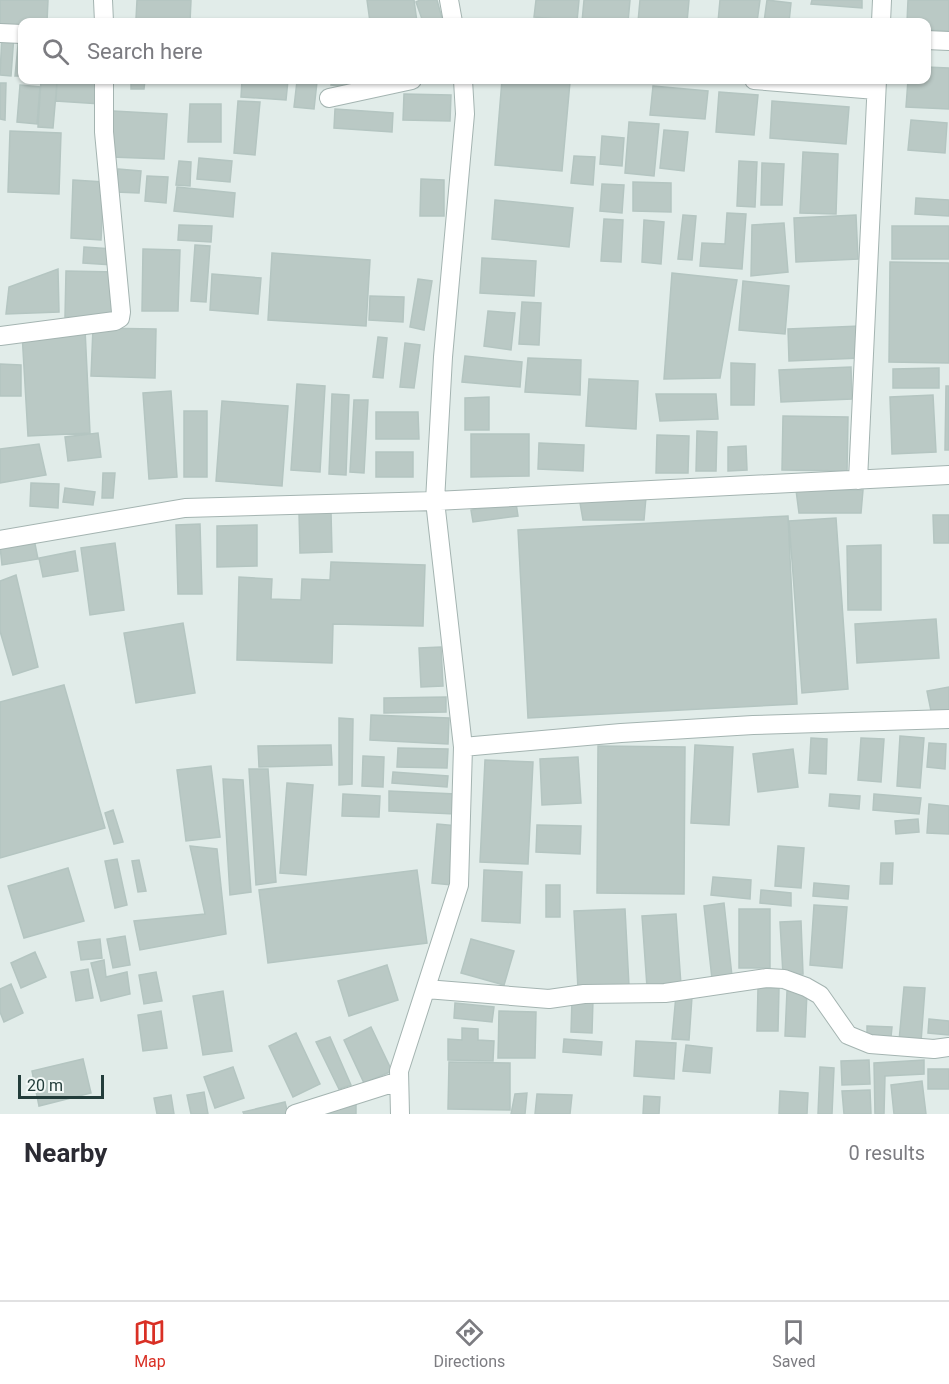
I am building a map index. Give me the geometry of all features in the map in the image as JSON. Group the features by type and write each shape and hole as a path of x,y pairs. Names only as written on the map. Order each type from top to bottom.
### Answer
{"street":[{"path":"103,0 104,18"},
{"path":"449,0 452,18"},
{"path":"881,18 882,0"},
{"path":"0,33 18,34"},
{"path":"931,40 949,41"},
{"path":"0,336 115,321 120,318 104,132 104,84"},
{"path":"329,98 394,84"},
{"path":"400,1114 399,1071 459,885 463,747 435,501 443,357 465,114 463,84"},
{"path":"852,84 877,85 858,480"},
{"path":"0,540 185,508 435,501 949,475"},
{"path":"463,747 621,733 949,719"},
{"path":"426,989 549,999 584,994 665,993 767,978 784,979 820,995 848,1035 870,1044 934,1049 949,1047"},
{"path":"295,1114 399,1081"}],"building":[{"path":"0,0 48,0 47,18 18,18 18,30 0,29"},
{"path":"137,0 191,0 190,18 136,18"},
{"path":"367,0 414,0 416,18 369,18"},
{"path":"437,0 442,18 422,18 416,2"},
{"path":"536,0 579,0 577,18 534,17"},
{"path":"584,0 630,0 628,18 582,18"},
{"path":"640,0 689,0 687,18 638,18"},
{"path":"720,0 760,0 758,18 718,18"},
{"path":"767,0 791,3 789,18 765,18"},
{"path":"812,0 862,0 862,8 811,4"},
{"path":"908,0 949,0 949,31 931,30 931,18 907,18"},
{"path":"2,34 14,35 11,76 0,75"},
{"path":"18,45 18,76 15,76"},
{"path":"931,67 949,68 949,109 906,107 908,84 931,84"},
{"path":"0,83 6,83 5,120 0,119"},
{"path":"41,84 57,84 53,128 38,127"},
{"path":"57,84 102,84 101,104 56,101"},
{"path":"131,84 145,84 144,89 131,89"},
{"path":"242,84 288,84 286,100 241,97"},
{"path":"297,84 317,84 314,109 294,107"},
{"path":"350,84 350,87 331,85"},
{"path":"502,84 570,84 562,171 495,165"},
{"path":"20,85 40,87 37,124 17,122"},
{"path":"653,86 708,91 705,119 650,115"},
{"path":"719,92 758,95 754,135 716,132"},
{"path":"404,94 451,95 450,121 403,120"},
{"path":"238,101 260,102 255,155 234,153"},
{"path":"772,101 849,107 846,144 770,138"},
{"path":"190,104 221,104 221,142 188,142"},
{"path":"335,109 393,113 392,132 334,128"},
{"path":"113,111 167,114 164,159 111,157"},
{"path":"911,120 947,123 945,153 908,150"},
{"path":"629,122 659,124 654,176 625,173"},
{"path":"664,130 688,132 684,171 660,168"},
{"path":"10,131 61,133 59,194 8,192"},
{"path":"602,136 624,138 622,166 600,164"},
{"path":"803,152 838,154 836,214 800,213"},
{"path":"574,156 595,157 593,185 571,183"},
{"path":"199,158 232,161 230,182 197,179"},
{"path":"179,161 191,162 190,186 176,185"},
{"path":"739,161 757,162 755,207 737,206"},
{"path":"762,163 784,164 782,205 761,205"},
{"path":"118,169 141,171 139,193 116,192"},
{"path":"147,176 168,177 166,203 145,201"},
{"path":"421,179 444,180 444,216 420,216"},
{"path":"73,180 104,182 101,240 71,238"},
{"path":"633,182 671,183 671,212 633,211"},
{"path":"602,184 624,185 622,213 600,211"},
{"path":"177,187 235,193 233,217 174,211"},
{"path":"916,198 949,200 949,216 915,214"},
{"path":"495,200 573,208 569,247 492,239"},
{"path":"727,213 746,214 742,269 700,266 702,243 725,244"},
{"path":"683,215 696,216 692,260 678,259"},
{"path":"856,215 858,259 796,262 794,218"},
{"path":"604,219 623,220 621,262 601,261"},
{"path":"644,220 664,222 661,264 642,262"},
{"path":"784,223 788,272 751,276 752,225"},
{"path":"179,225 212,226 211,242 178,240"},
{"path":"892,226 949,226 949,259 892,259"},
{"path":"195,245 210,246 206,302 191,301"},
{"path":"84,247 113,249 113,265 83,263"},
{"path":"143,249 180,250 178,311 142,311"},
{"path":"272,253 370,260 366,326 268,320"},
{"path":"482,258 536,261 534,296 480,293"},
{"path":"890,262 949,263 949,363 889,362"},
{"path":"58,269 59,312 6,314 9,287"},
{"path":"66,271 116,272 115,318 65,317"},
{"path":"672,273 737,280 720,378 664,379"},
{"path":"212,274 261,278 258,314 210,310"},
{"path":"418,279 432,281 424,330 410,327"},
{"path":"743,281 789,286 785,334 739,330"},
{"path":"370,296 404,297 403,322 369,320"},
{"path":"522,302 541,303 539,345 519,344"},
{"path":"488,311 515,313 511,350 484,346"},
{"path":"860,326 861,358 789,361 788,329"},
{"path":"93,328 156,329 155,378 91,376"},
{"path":"85,329 90,433 28,436 22,333"},
{"path":"378,337 387,338 383,378 373,377"},
{"path":"405,343 420,345 414,388 400,387"},
{"path":"465,356 522,362 520,387 462,382"},
{"path":"528,358 581,360 580,395 525,392"},
{"path":"731,363 755,364 754,405 731,405"},
{"path":"0,364 21,365 21,396 0,396"},
{"path":"851,367 852,399 781,402 779,370"},
{"path":"939,368 939,388 893,388 893,369"},
{"path":"589,379 638,381 636,429 586,426"},
{"path":"297,384 325,386 320,472 291,470"},
{"path":"946,386 949,386 949,450 945,450"},
{"path":"171,391 177,477 149,479 143,393"},
{"path":"332,394 349,395 346,475 329,474"},
{"path":"656,394 716,394 718,419 660,421"},
{"path":"933,395 936,452 892,454 890,397"},
{"path":"489,397 489,430 465,430 465,398"},
{"path":"354,400 368,400 364,473 350,472"},
{"path":"222,401 288,406 282,486 216,481"},
{"path":"184,411 207,411 207,477 184,477"},
{"path":"376,412 418,412 419,439 376,439"},
{"path":"783,416 848,417 847,471 782,470"},
{"path":"697,431 717,432 716,471 696,471"},
{"path":"98,433 101,457 68,461 65,437"},
{"path":"471,434 529,434 529,476 471,477"},
{"path":"657,435 689,436 688,473 656,473"},
{"path":"539,443 584,445 583,471 538,469"},
{"path":"39,444 46,475 0,483 0,449"},
{"path":"746,446 747,470 728,471 728,447"},
{"path":"376,452 413,452 413,477 376,477"},
{"path":"103,473 115,473 113,498 102,498"},
{"path":"31,483 59,484 58,508 30,506"},
{"path":"65,488 95,492 93,505 63,502"},
{"path":"796,490 863,490 861,513 799,513"},
{"path":"579,497 646,497 644,520 583,520"},
{"path":"516,503 518,516 473,522 471,510"},
{"path":"331,512 332,552 300,553 299,513"},
{"path":"933,515 949,515 949,543 934,543"},
{"path":"788,516 797,704 528,718 518,530"},
{"path":"836,518 848,689 802,693 789,521"},
{"path":"200,524 202,594 178,594 176,525"},
{"path":"257,525 257,566 217,567 217,526"},
{"path":"34,539 38,559 2,565 0,546"},
{"path":"115,543 124,610 90,615 81,548"},
{"path":"881,545 881,610 848,610 847,546"},
{"path":"75,551 78,571 43,577 39,558"},
{"path":"331,562 425,565 423,626 333,624 332,663 237,660 239,577 272,579 271,599 301,600 302,579 330,580"},
{"path":"16,575 38,667 13,675 0,631 0,581"},
{"path":"936,619 939,658 857,663 855,624"},
{"path":"183,623 195,693 136,703 124,633"},
{"path":"441,647 443,686 421,687 419,648"},
{"path":"64,685 105,828 0,858 0,702"},
{"path":"949,687 949,713 932,716 927,691"},
{"path":"446,697 446,712 384,713 384,698"},
{"path":"371,715 449,718 448,744 370,740"},
{"path":"339,718 353,719 352,784 339,785"},
{"path":"900,736 924,738 920,788 897,786"},
{"path":"811,738 827,739 826,774 809,773"},
{"path":"861,738 884,739 881,782 858,780"},
{"path":"929,743 946,744 945,769 927,767"},
{"path":"331,745 332,765 259,767 258,746"},
{"path":"695,745 733,747 729,825 691,823"},
{"path":"598,746 685,747 684,894 597,893"},
{"path":"398,748 448,749 447,768 397,767"},
{"path":"793,749 798,787 758,792 753,754"},
{"path":"363,756 384,757 383,787 362,786"},
{"path":"578,757 581,803 542,805 540,759"},
{"path":"485,760 533,762 528,864 480,862"},
{"path":"211,766 220,837 186,841 177,770"},
{"path":"249,769 268,769 276,882 256,885"},
{"path":"393,772 448,776 447,787 392,783"},
{"path":"223,779 243,780 251,892 230,895"},
{"path":"287,783 313,785 306,875 280,873"},
{"path":"389,791 456,794 455,814 389,811"},
{"path":"343,794 380,796 379,817 342,816"},
{"path":"830,794 860,796 859,809 829,806"},
{"path":"874,794 921,798 919,814 873,810"},
{"path":"929,804 949,806 949,834 927,833"},
{"path":"113,810 123,842 114,844 105,813"},
{"path":"918,819 919,832 896,834 895,821"},
{"path":"437,824 458,826 452,885 432,883"},
{"path":"537,825 581,826 580,854 536,852"},
{"path":"190,846 217,849 226,934 140,950 134,921 205,914"},
{"path":"778,846 804,848 801,888 775,886"},
{"path":"117,859 127,905 115,908 105,861"},
{"path":"139,860 146,891 138,892 132,861"},
{"path":"881,863 893,863 892,884 880,884"},
{"path":"68,868 84,921 24,938 8,886"},
{"path":"417,870 427,943 268,963 259,890"},
{"path":"484,870 522,872 520,923 482,921"},
{"path":"713,877 751,880 750,899 711,895"},
{"path":"814,883 849,886 848,899 813,896"},
{"path":"546,885 560,885 560,917 546,917"},
{"path":"761,890 791,893 791,906 760,903"},
{"path":"724,903 732,976 712,979 704,906"},
{"path":"814,905 847,907 842,968 810,965"},
{"path":"625,909 629,986 578,989 574,911"},
{"path":"739,909 770,909 770,968 739,968"},
{"path":"676,914 681,985 647,987 642,916"},
{"path":"801,921 803,974 783,975 780,922"},
{"path":"125,936 130,965 113,968 107,939"},
{"path":"100,939 102,958 81,960 78,942"},
{"path":"471,939 514,951 504,985 461,973"},
{"path":"35,952 46,977 21,988 11,963"},
{"path":"104,960 106,977 127,972 130,994 101,1001 91,963"},
{"path":"387,965 398,1000 349,1016 338,981"},
{"path":"88,969 93,998 76,1001 71,972"},
{"path":"156,972 162,1001 144,1004 139,975"},
{"path":"11,984 23,1013 4,1022 0,1012 0,989"},
{"path":"904,987 925,988 921,1042 899,1041"},
{"path":"758,988 779,988 778,1031 757,1031"},
{"path":"223,991 232,1051 203,1055 193,996"},
{"path":"787,991 807,992 805,1037 785,1036"},
{"path":"676,995 692,997 689,1040 672,1039"},
{"path":"572,1000 593,1000 592,1033 571,1032"},
{"path":"455,1003 494,1007 492,1022 454,1018"},
{"path":"161,1011 167,1048 143,1051 138,1015"},
{"path":"499,1011 536,1012 535,1058 498,1058"},
{"path":"929,1019 949,1021 949,1035 928,1033"},
{"path":"867,1026 892,1027 891,1037 867,1035"},
{"path":"371,1027 392,1071 364,1083 344,1040"},
{"path":"462,1028 478,1029 478,1040 494,1041 493,1061 448,1060 448,1039 462,1040"},
{"path":"296,1033 320,1084 293,1097 269,1046"},
{"path":"330,1037 351,1085 339,1089 316,1042"},
{"path":"564,1039 602,1042 601,1055 563,1052"},
{"path":"636,1041 676,1043 674,1079 634,1076"},
{"path":"686,1045 712,1048 710,1073 683,1071"},
{"path":"83,1059 91,1093 39,1106 32,1071"},
{"path":"869,1060 870,1084 842,1085 841,1061"},
{"path":"924,1060 924,1074 885,1076 884,1114 875,1114 874,1063"},
{"path":"449,1062 510,1063 510,1110 448,1109"},
{"path":"233,1067 244,1098 215,1108 204,1077"},
{"path":"820,1067 834,1068 832,1114 818,1114"},
{"path":"928,1069 949,1069 949,1089 928,1089"},
{"path":"922,1081 926,1114 894,1114 891,1085"},
{"path":"870,1090 871,1114 844,1114 842,1091"},
{"path":"780,1091 808,1093 807,1114 779,1114"},
{"path":"204,1092 208,1114 191,1114 187,1095"},
{"path":"527,1093 525,1114 511,1114 515,1094"},
{"path":"537,1094 572,1095 570,1114 535,1114"},
{"path":"171,1095 174,1114 157,1114 154,1098"},
{"path":"644,1096 660,1097 659,1114 643,1114"},
{"path":"285,1102 288,1114 244,1114 243,1112"},
{"path":"314,1103 356,1105 356,1114 314,1114"}]}
